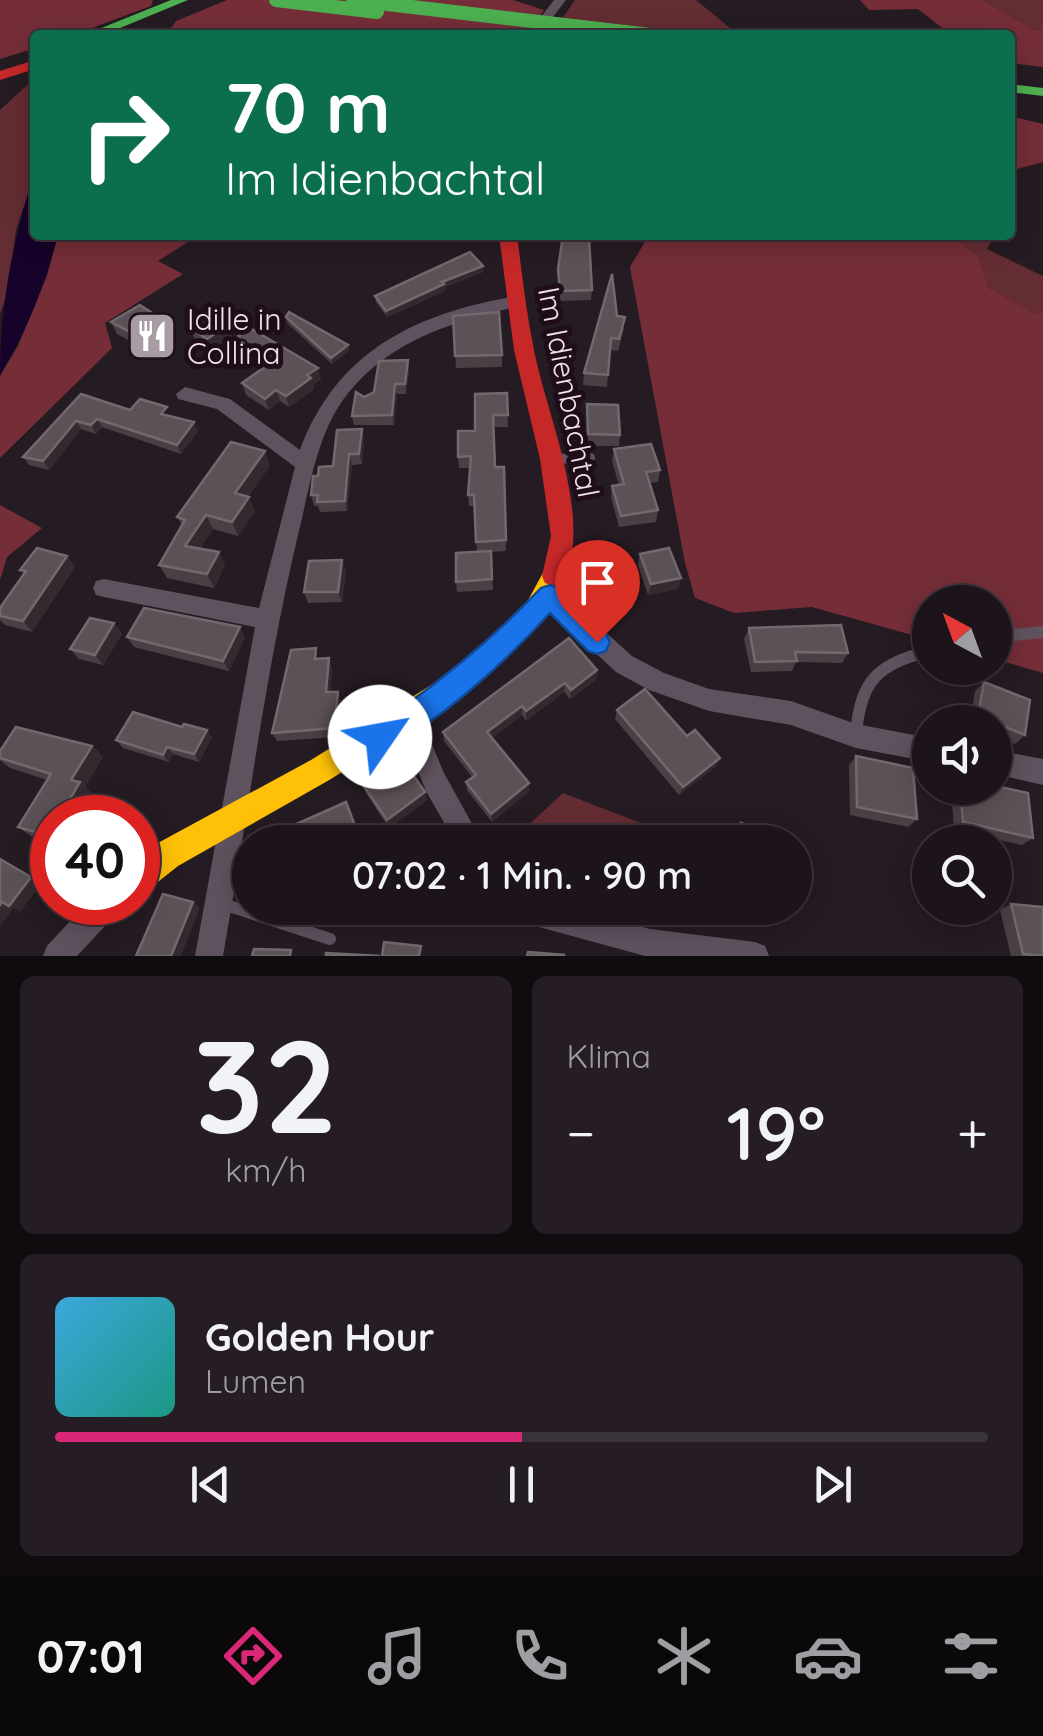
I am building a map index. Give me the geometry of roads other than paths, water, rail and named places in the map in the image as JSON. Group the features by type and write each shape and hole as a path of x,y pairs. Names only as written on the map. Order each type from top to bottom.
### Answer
{"main road":[{"path":"104,30 182,0"},
{"path":"131,30 206,0"},
{"path":"276,0 527,30"},
{"path":"353,0 608,30"},
{"path":"1015,78 1043,81"},
{"path":"1015,89 1043,92"},
{"name":"Im Idienbachtal","path":"509,240 524,350 551,458 563,536 550,596"},
{"path":"160,860 409,719 507,642 550,596"}],"street":[{"path":"537,30 560,0"},
{"path":"208,956 235,819 266,619 306,465 324,415 343,386 374,358 456,315 517,301"},
{"path":"185,394 223,404 306,465"},
{"path":"104,588 266,619"},
{"path":"550,596 624,664 657,682 709,700 791,714 856,736 912,747"},
{"path":"409,719 435,782 459,825"},
{"path":"1012,766 1043,772"},
{"path":"57,956 86,925"},
{"path":"590,925 650,944 755,956"}],"lane":[{"path":"551,458 590,458"},
{"path":"1012,636 1043,632"},
{"path":"856,736 856,703 868,682 885,666 912,656"},
{"path":"219,902 330,939"}],"place":[{"name":"Idille in Collina","path":"152,336"}]}
